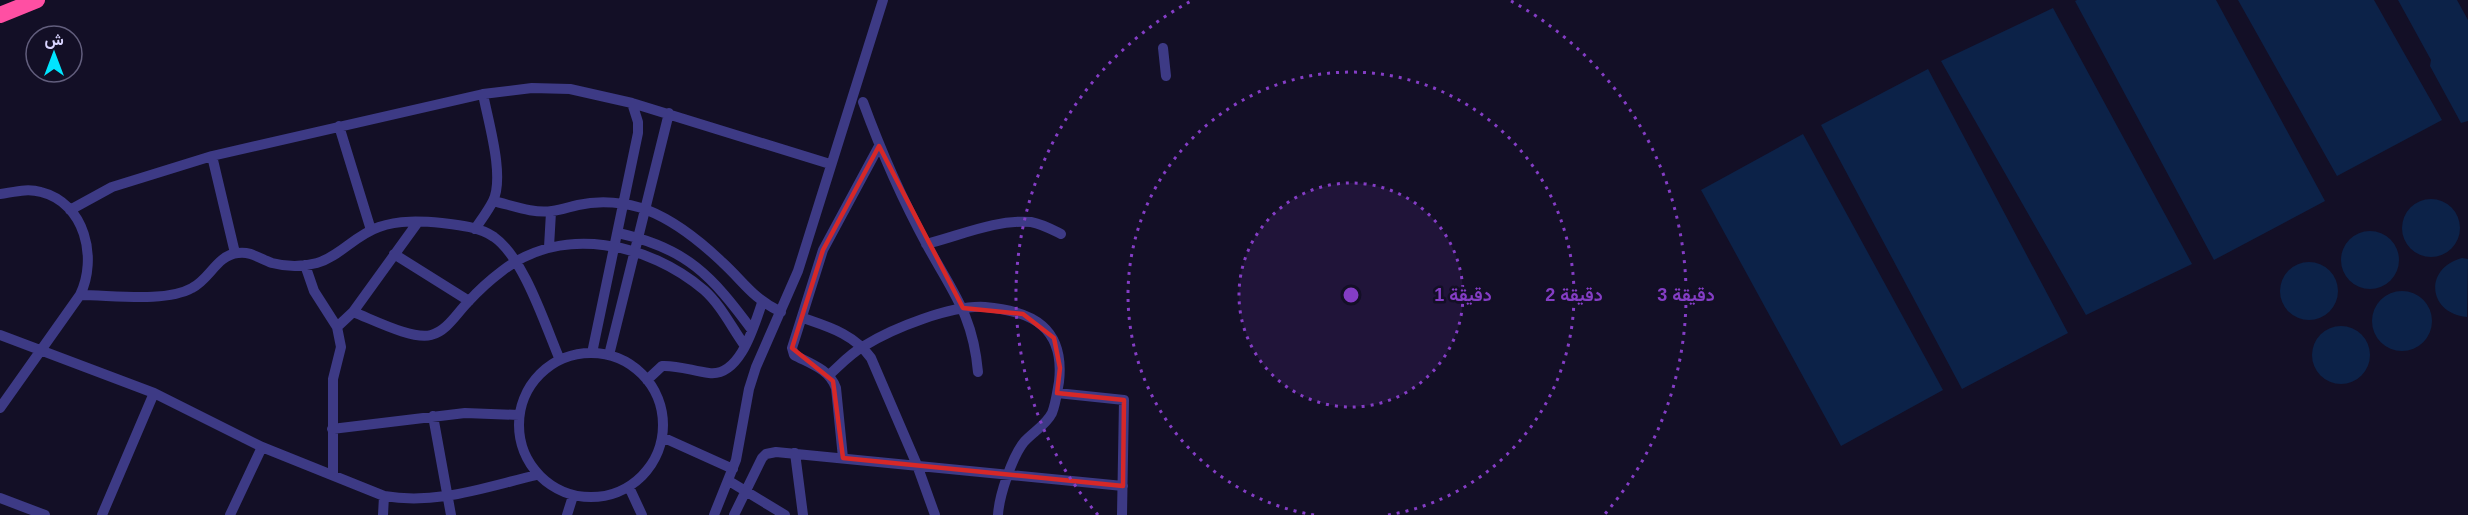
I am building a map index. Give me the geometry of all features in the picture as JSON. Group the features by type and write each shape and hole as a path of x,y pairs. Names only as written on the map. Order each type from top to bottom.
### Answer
{"highway":[{"path":"0,15 37,0"}],"street":[{"path":"714,515 733,469 752,377 805,250 883,0"},
{"path":"1163,48 1166,76"},
{"path":"70,210 112,187 212,156 483,93 551,88 592,93 669,113 830,164"},
{"path":"475,229 493,201 496,191 496,164 483,93"},
{"path":"863,102 879,146 926,244 963,308 975,340 978,372"},
{"path":"592,353 638,133 638,122 632,103"},
{"path":"609,355 669,113"},
{"path":"339,126 371,230"},
{"path":"843,458 836,388 829,375 792,351 792,344 823,250 879,146"},
{"path":"212,156 235,253"},
{"path":"0,194 25,190 42,192 57,199 70,210 84,236 88,255 87,276 80,295 0,408"},
{"path":"493,201 551,212 590,202 624,204 645,209 693,237 724,263 762,303 781,312"},
{"path":"549,247 551,212"},
{"path":"80,295 163,296 180,293 193,288 224,257 235,253 247,252 287,266 305,266 333,256 353,240 371,230 401,222 455,224 492,236 517,261 560,360"},
{"path":"337,327 353,312 418,222"},
{"path":"926,244 1010,223 1031,222 1061,234"},
{"path":"618,233 639,238 692,263 724,292 752,330"},
{"path":"353,312 409,333 429,336 447,325 469,301 517,261 549,247 581,243 616,247 676,271 705,291 745,346"},
{"path":"394,255 469,301"},
{"path":"305,266 314,291 337,327 341,347 333,379 333,476"},
{"path":"714,301 724,292"},
{"path":"647,380 658,368 665,366 712,374 728,369 745,346 762,303"},
{"path":"829,375 863,346 912,324 963,308 1000,308 1023,314 1042,325 1054,338 1059,351 1060,368 1057,393 1051,415 1023,444 995,513"},
{"path":"802,318 847,334 863,346 875,365 917,465 935,515"},
{"path":"0,335 154,393 262,447 384,496 419,500 447,496 537,474"},
{"path":"592,353 609,355 630,364 647,380 659,401 664,425 663,437 651,466 629,487 602,497 573,496 554,487 537,474 528,462 521,447 518,431 522,401 532,382 547,367 560,360 592,353"},
{"path":"102,515 154,393"},
{"path":"1057,393 1124,400 1122,515"},
{"path":"332,429 433,416 483,413 519,415"},
{"path":"433,416 451,515"},
{"path":"663,437 733,469"},
{"path":"230,515 262,447"},
{"path":"734,515 766,454 776,452 1123,486"},
{"path":"795,453 803,515"},
{"path":"729,481 785,515"},
{"path":"629,487 642,515"},
{"path":"383,515 384,496"},
{"path":"567,515 573,496"},
{"path":"0,498 45,515"}],"highlighted area":[{"path":"879,146 963,308 1023,314 1054,338 1060,368 1057,393 1124,400 1123,486 843,458 833,381 792,348 823,250"}],"water":[{"path":"2216,0 2325,201 2214,260 2075,1"},
{"path":"2238,0 2374,0 2442,120 2337,176"},
{"path":"2398,0 2457,0 2468,20 2468,121 2461,123 2430,66 2431,60"},
{"path":"2053,8 2192,264 2086,315 1941,61"},
{"path":"1928,69 2068,333 1962,389 1821,125"},
{"path":"1803,134 1943,390 1841,446 1701,190"},
{"path":"2425,199 2437,199 2447,203 2456,212 2460,234 2452,249 2437,257 2425,257 2415,253 2406,244 2402,234 2402,222 2406,212 2415,203"},
{"path":"2364,231 2376,231 2386,235 2395,244 2399,266 2391,281 2376,289 2364,289 2354,285 2345,276 2341,266 2341,254 2345,244 2354,235"},
{"path":"2462,258 2468,259 2467,317 2454,314 2444,308 2435,290 2436,280 2441,271 2450,263"},
{"path":"2303,262 2315,262 2325,266 2334,275 2338,297 2330,312 2315,320 2303,320 2293,316 2284,307 2280,297 2280,285 2284,275 2293,266"},
{"path":"2402,291 2423,300 2432,321 2423,342 2402,351 2381,342 2372,321 2381,300"},
{"path":"2335,326 2347,326 2357,330 2366,339 2370,361 2362,376 2347,384 2335,384 2325,380 2316,371 2312,361 2312,349 2316,339 2325,330"}]}
